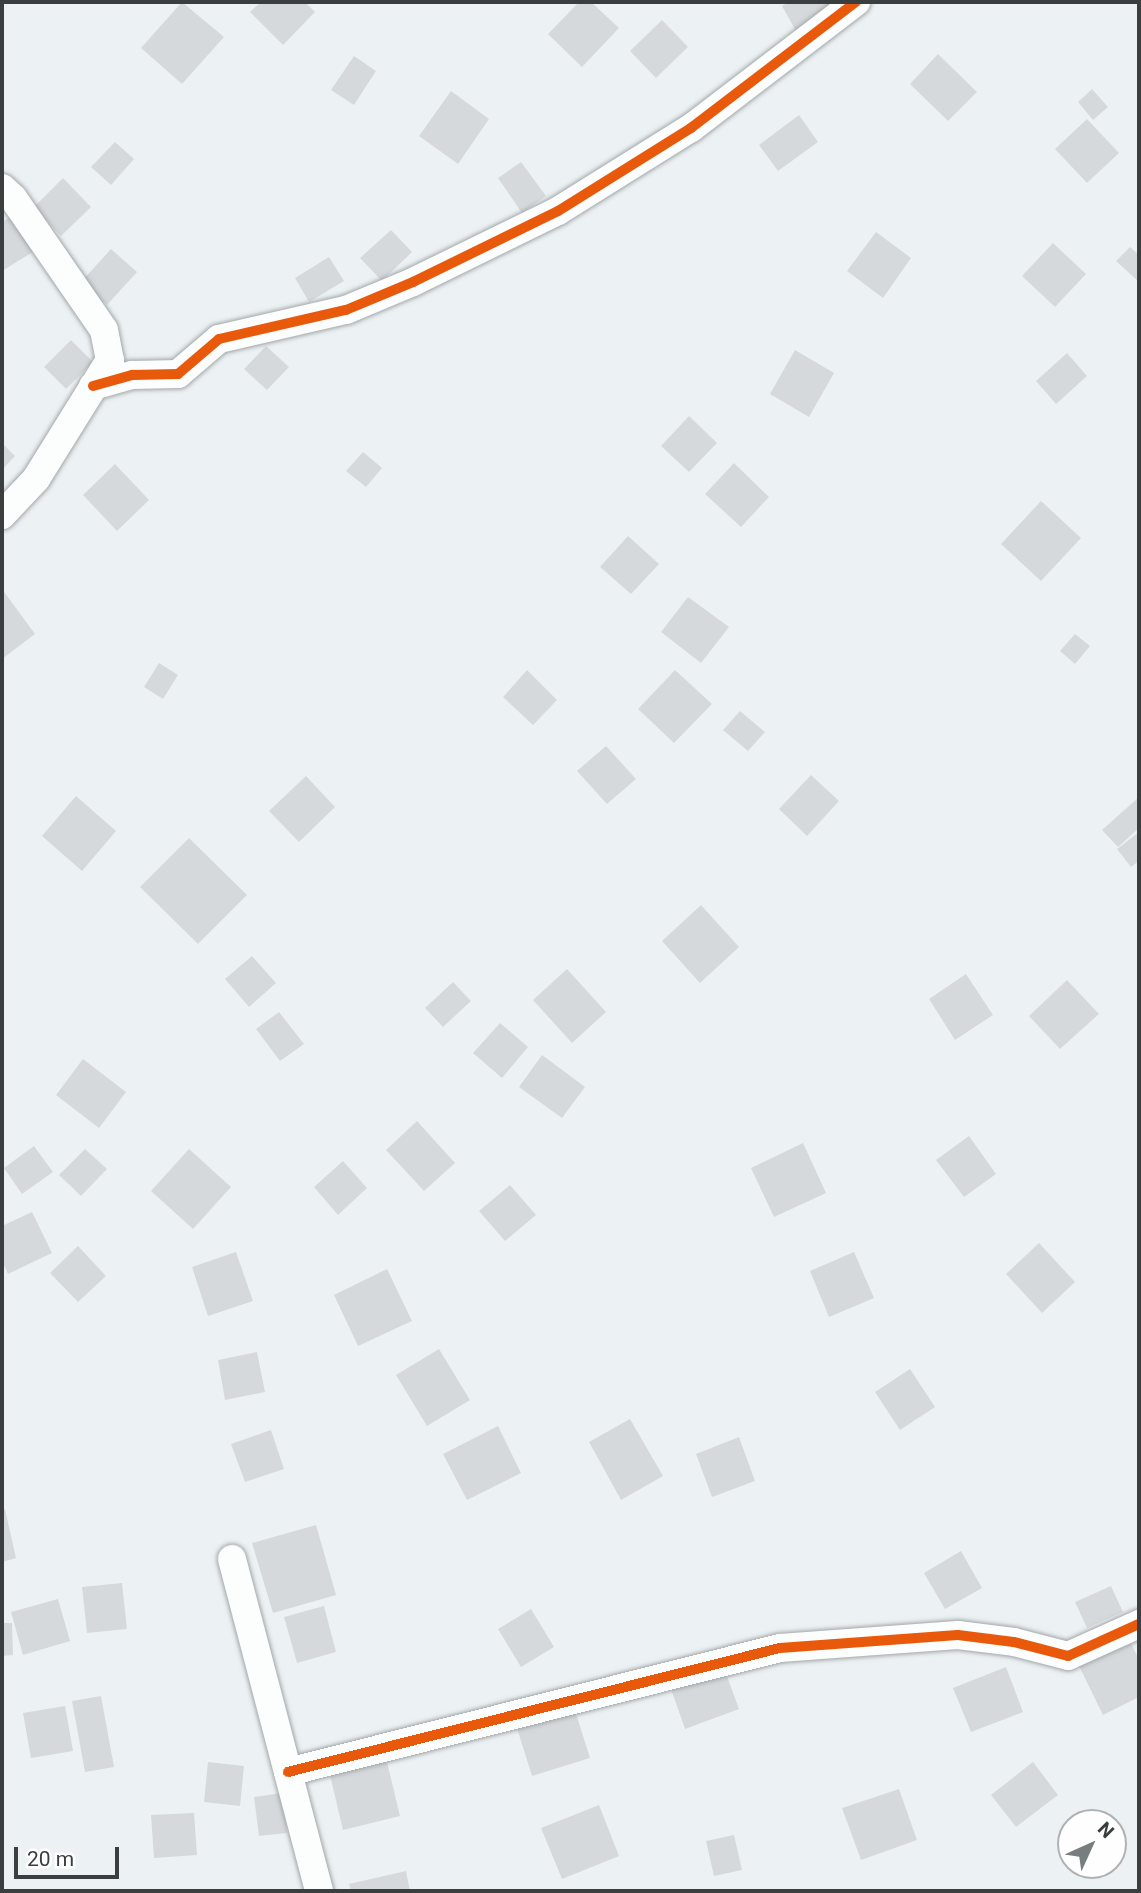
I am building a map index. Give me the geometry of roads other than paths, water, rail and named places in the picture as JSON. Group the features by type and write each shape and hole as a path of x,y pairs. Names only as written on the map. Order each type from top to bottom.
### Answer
{"street":[{"path":"93,386 132,374 178,374 219,339 346,310 412,282 558,211 691,128 856,2"},
{"path":"2,188 13,198 104,330 110,360 36,479 2,515"},
{"path":"232,1559 319,1891"},
{"path":"288,1772 780,1648 958,1635 1014,1642 1068,1656 1139,1624"}]}
